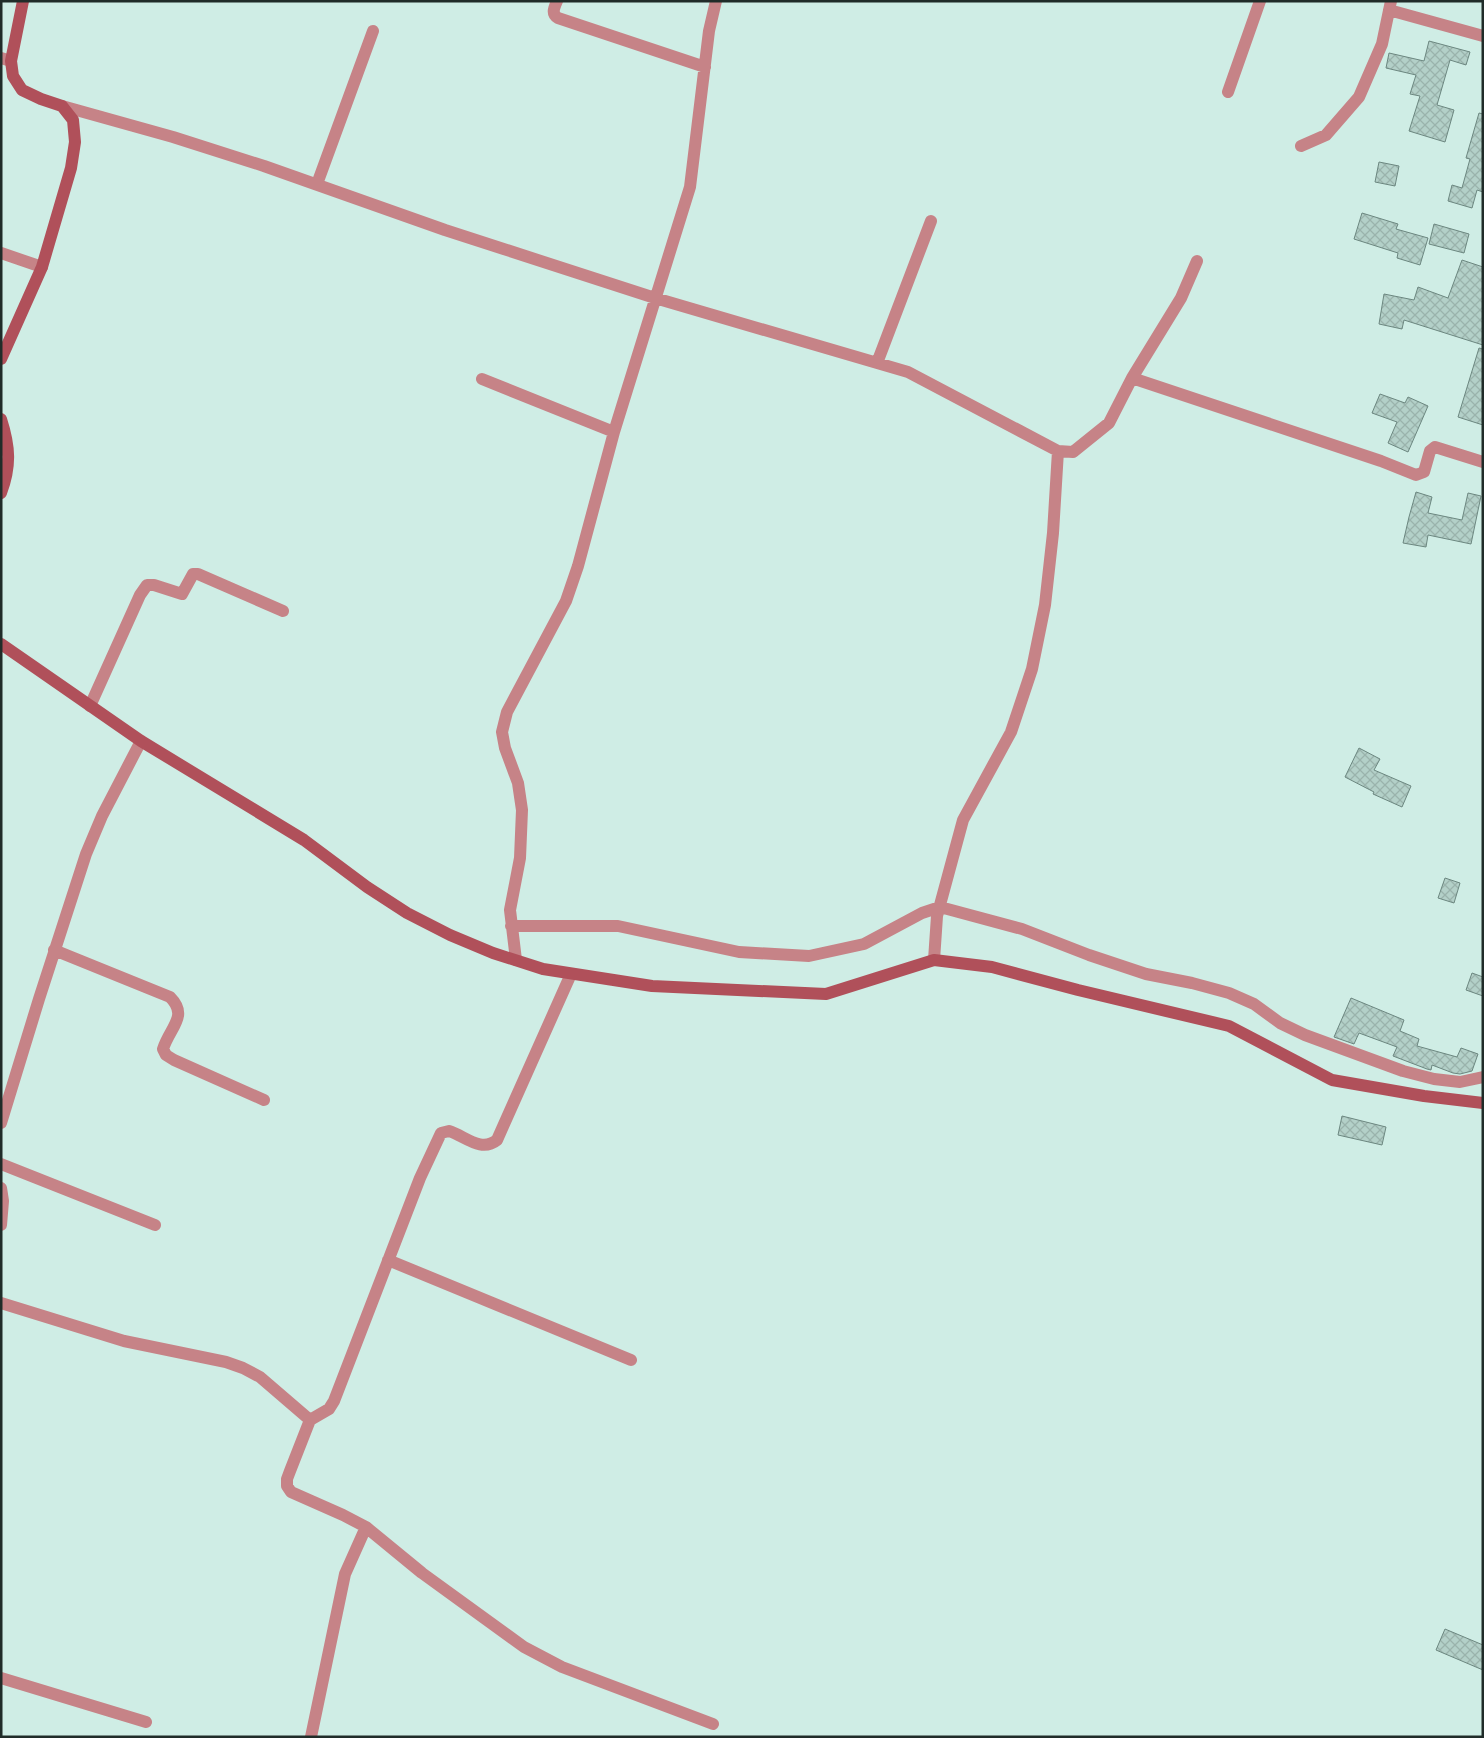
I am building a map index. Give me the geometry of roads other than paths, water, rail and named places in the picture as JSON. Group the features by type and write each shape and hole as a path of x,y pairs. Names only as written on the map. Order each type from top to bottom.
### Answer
{"street":[{"path":"23,1 6,59 12,76 22,90 41,99 173,137 317,184 445,230 655,298 908,372 1058,451 1073,452 1109,423 1132,378 1181,298 1197,261"},
{"path":"557,1 553,12 558,18 705,67"},
{"path":"516,960 510,910 520,858 522,810 518,783 505,748 502,732 507,712 566,601 578,566 614,432 690,187 709,31 716,1"},
{"path":"1228,92 1260,1"},
{"path":"1301,146 1326,135 1359,97 1382,44 1390,5 1483,36"},
{"path":"317,184 373,31"},
{"path":"1,359 42,267 71,168 75,142 73,120 62,106"},
{"path":"877,363 931,221"},
{"path":"1,252 42,267"},
{"path":"1132,378 1381,461 1416,475 1424,472 1430,451 1435,447 1483,462"},
{"path":"482,379 614,432"},
{"path":"1,419 8,439 9,458 1,493"},
{"path":"934,960 937,916 963,820 1011,732 1032,669 1045,605 1053,533 1058,451"},
{"path":"90,706 140,595 147,585 154,585 182,594 189,579 193,574 198,574 283,611"},
{"path":"1,644 141,741 304,840 407,913 450,935 493,953 542,969 652,986 826,994 934,960 992,967 1078,990 1229,1026 1332,1080 1424,1096 1483,1103"},
{"path":"1,1123 54,950 81,870 102,816 141,741"},
{"path":"511,926 618,926 739,952 809,956 864,944 922,912 940,907 1022,929 1089,955 1146,974 1229,993 1254,1004 1280,1023 1305,1035 1403,1071 1434,1079 1460,1082 1483,1077"},
{"path":"54,950 170,997 177,1004 179,1011 177,1021 163,1048 166,1055 264,1100"},
{"path":"571,974 498,1140 485,1146 449,1131 441,1133 420,1178 334,1401 329,1409 310,1420 287,1479 287,1486 296,1495 366,1527 422,1573 524,1647 562,1667 713,1724"},
{"path":"1,1164 155,1225"},
{"path":"1,1188 3,1201 1,1226"},
{"path":"388,1260 632,1360"},
{"path":"1,1303 124,1341 226,1362 243,1368 260,1377 310,1420"},
{"path":"311,1737 345,1574 366,1527"},
{"path":"1,1678 146,1722"}]}
